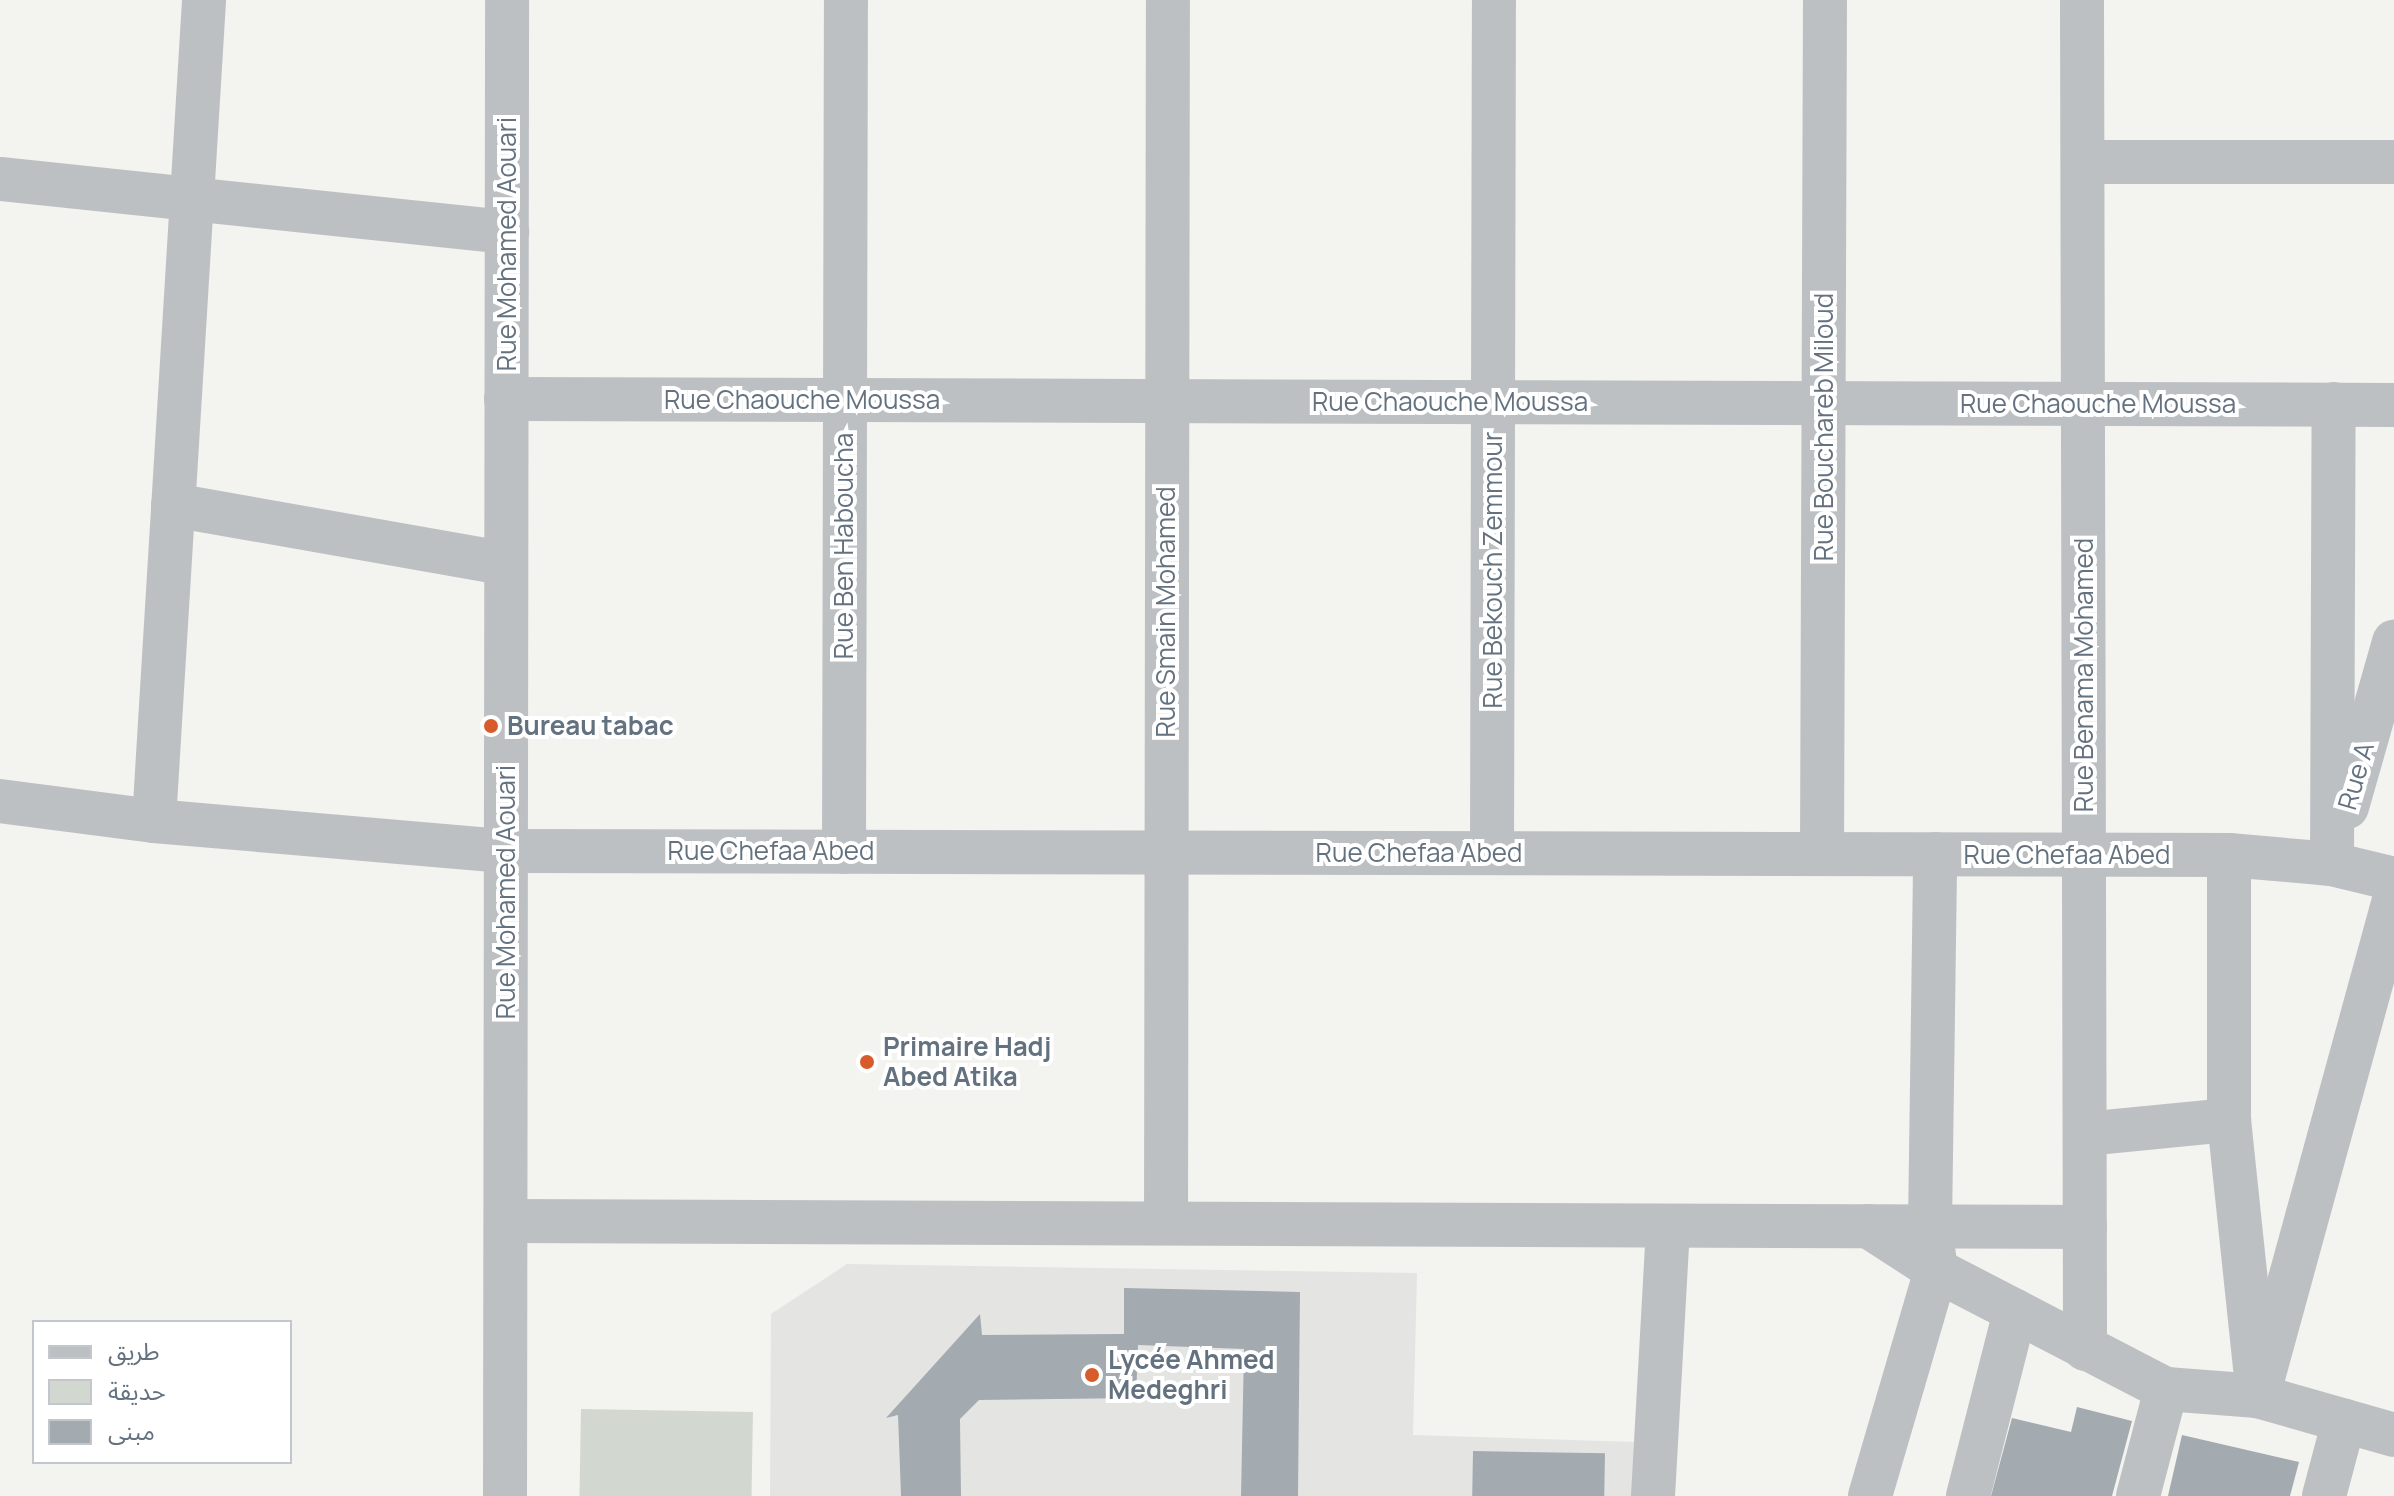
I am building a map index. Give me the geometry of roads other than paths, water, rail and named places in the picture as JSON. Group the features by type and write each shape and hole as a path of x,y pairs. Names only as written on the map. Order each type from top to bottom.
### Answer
{"street":[{"path":"154,821 189,198 204,0"},
{"name":"Rue Mohamed Aouari","path":"505,1496 507,0"},
{"name":"Rue Ben Haboucha","path":"844,852 846,0"},
{"name":"Rue Smain Mohamed","path":"1166,1223 1168,0"},
{"name":"Rue Bekouch Zemmour","path":"1492,853 1494,0"},
{"name":"Rue Bouchareb Miloud","path":"1822,854 1825,0"},
{"name":"Rue Benama Mohamed","path":"2082,0 2085,1349"},
{"path":"2083,162 2394,162"},
{"path":"0,179 507,232"},
{"name":"Rue Chaouche Moussa","path":"506,399 2394,405"},
{"path":"2332,864 2334,404"},
{"path":"173,505 506,564"},
{"name":"Rue A","path":"2332,864 2394,642"},
{"name":"Rue Chefaa Abed","path":"0,801 154,821 505,851 2229,855 2332,864 2394,879"},
{"path":"1870,1496 1936,1270 1930,1227 1935,854"},
{"path":"2229,855 2229,1120 2258,1396"},
{"path":"2258,1396 2394,900"},
{"path":"2085,1134 2229,1120"},
{"path":"506,1221 2085,1227"},
{"path":"1653,1496 1668,1226"},
{"path":"1868,1226 1936,1270 2166,1389 2258,1396 2394,1435"},
{"path":"1968,1496 2015,1311"},
{"path":"2138,1496 2166,1389"},
{"path":"2324,1496 2344,1421"}],"place":[{"name":"Bureau tabac","path":"491,726"},
{"name":"Primaire Hadj Abed Atika","path":"867,1062"},
{"name":"Lycée Ahmed Medeghri","path":"1092,1375"}]}
